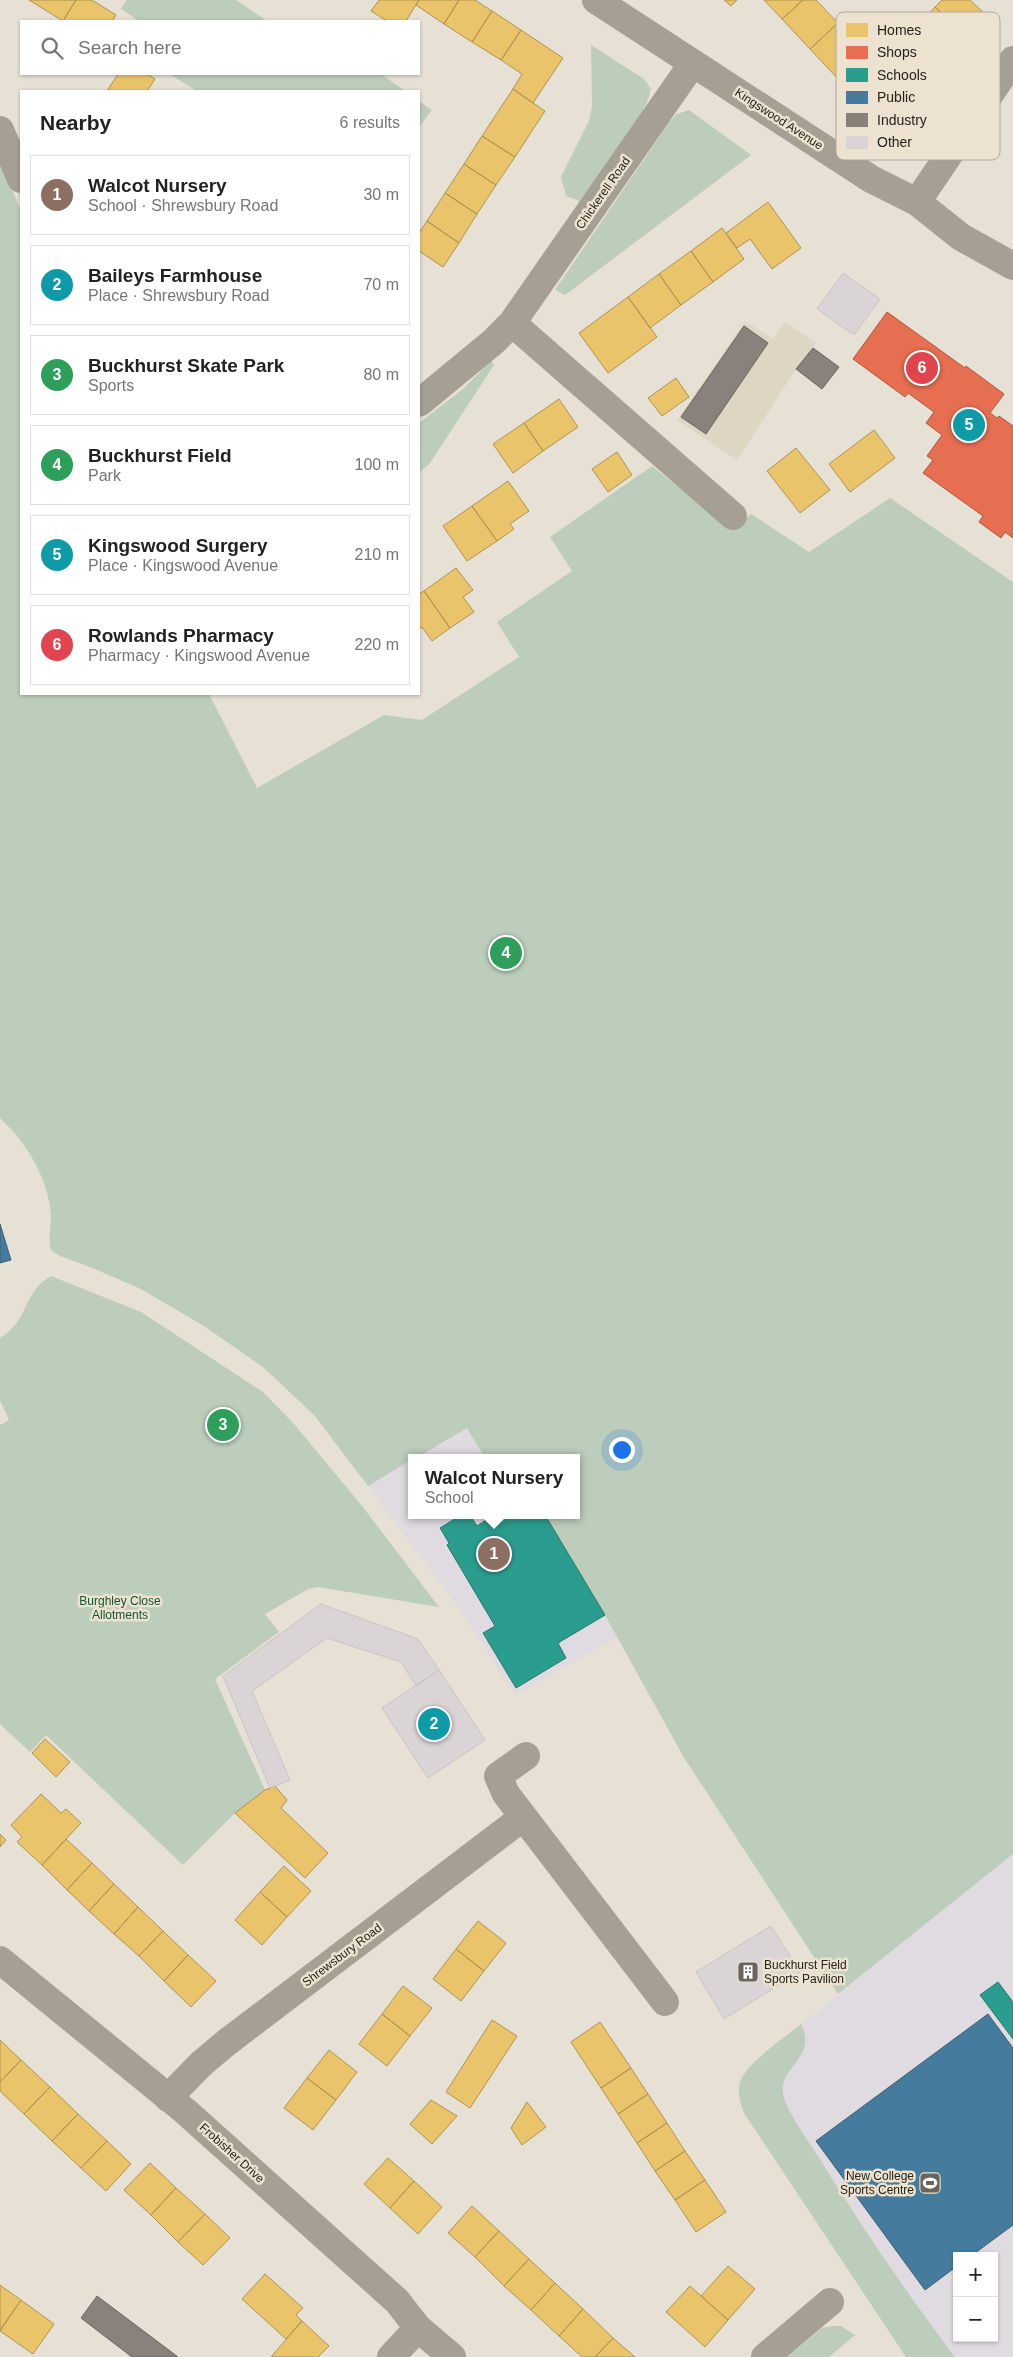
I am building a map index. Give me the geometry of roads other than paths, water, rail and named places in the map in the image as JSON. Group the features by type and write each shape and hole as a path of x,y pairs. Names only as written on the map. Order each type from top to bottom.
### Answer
{"street":[{"name":"Kingswood Avenue","path":"596,0 836,157"},
{"path":"1000,79 1013,60"},
{"name":"Chickerell Road","path":"420,402 493,342 512,323 693,63"},
{"path":"0,130 20,177"},
{"name":"Kingswood Avenue","path":"841,160 871,180 917,202 961,237 1013,266"},
{"path":"917,202 945,160"},
{"path":"512,323 733,516"},
{"path":"526,1756 498,1777 506,1794 522,1818 665,2002"},
{"name":"Shrewsbury Road","path":"168,2098 201,2064 226,2043 522,1818"},
{"name":"Frobisher Drive","path":"0,1960 73,2018 168,2098 390,2295 418,2328 452,2357"},
{"path":"765,2357 830,2302"},
{"path":"391,2357 418,2328"}],"place":[{"name":"Rowlands Pharmacy","path":"922,368"},
{"name":"Kingswood Surgery","path":"969,425"},
{"name":"Buckhurst Field","path":"506,953"},
{"name":"Buckhurst Skate Park","path":"223,1425"},
{"name":"Walcot Nursery","path":"494,1554"},
{"name":"Baileys Farmhouse","path":"434,1724"},
{"name":"Buckhurst Field Sports Pavilion","path":"748,1972"},
{"name":"New College Sports Centre","path":"930,2183"}],"park label":[{"name":"Burghley Close Allotments","path":"120,1608"}]}
